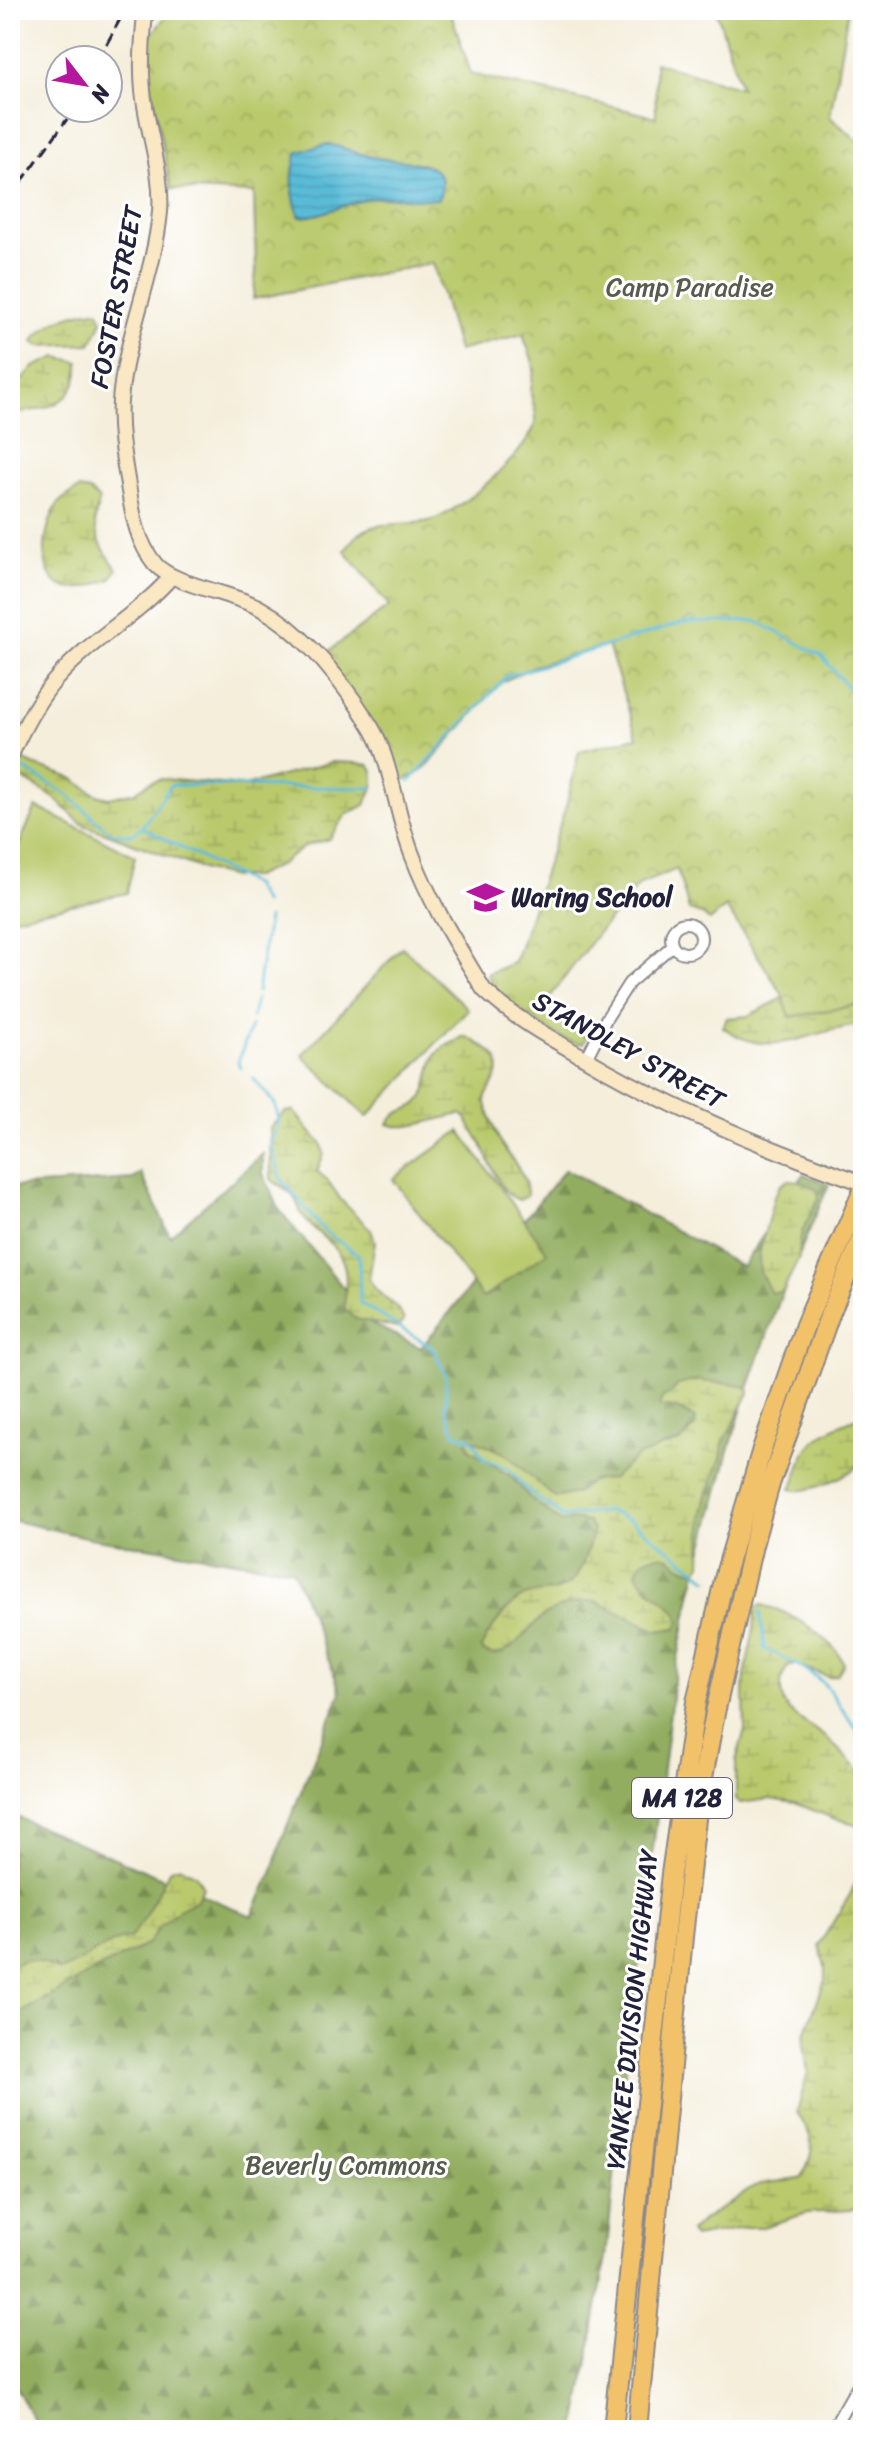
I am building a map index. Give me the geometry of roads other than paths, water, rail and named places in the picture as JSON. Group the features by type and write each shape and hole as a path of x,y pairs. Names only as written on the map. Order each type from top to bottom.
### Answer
{"highway":[{"name":"YANKEE DIVISION HIGHWAY","path":"613,2430 671,1874 696,1702 726,1571 767,1434 826,1273 863,1190"},
{"name":"YANKEE DIVISION HIGHWAY","path":"637,2430 683,1937 697,1810 715,1713 770,1484 830,1314 863,1237"}],"street":[{"name":"FOSTER STREET","path":"147,12 142,53 143,98 156,157 160,212 120,400 121,442 135,524 143,546 161,570 172,576"},
{"path":"10,757 37,706 55,680 72,662 155,595 172,576"},
{"name":"STANDLEY STREET","path":"172,576 259,607 299,636 317,654 360,710 382,749 413,859 484,990 516,1016 632,1086 724,1130 863,1183"},
{"path":"586,1059 629,983 673,945"},
{"path":"832,2430 863,2376"}],"water":[{"path":"328,144 366,156 432,168 440,175 442,185 438,199 374,198 300,217 293,185 298,152"}],"waterway":[{"path":"410,781 507,676 683,623 756,621 822,656 863,706"},
{"path":"13,762 68,795 111,833 131,835 142,827 171,785 372,788"},
{"path":"142,827 253,885 264,904"},
{"path":"257,992 268,918"},
{"path":"252,1017 256,999"},
{"path":"241,1068 238,1062 251,1026"},
{"path":"253,1078 275,1104 279,1121 271,1145 281,1179 325,1232 359,1255 360,1303 433,1348 446,1375 446,1411 455,1433 473,1440 484,1459 509,1469 528,1491 563,1517 609,1511 630,1520 708,1579"},
{"path":"760,1611 765,1649 820,1680 863,1735"}],"railway":[{"path":"107,44 125,10"},
{"path":"10,198 63,124"}],"place":[{"name":"Waring School","path":"485,897"}],"park label":[{"name":"Camp Paradise","path":"690,287"},
{"name":"Beverly Commons","path":"346,2165"}]}
